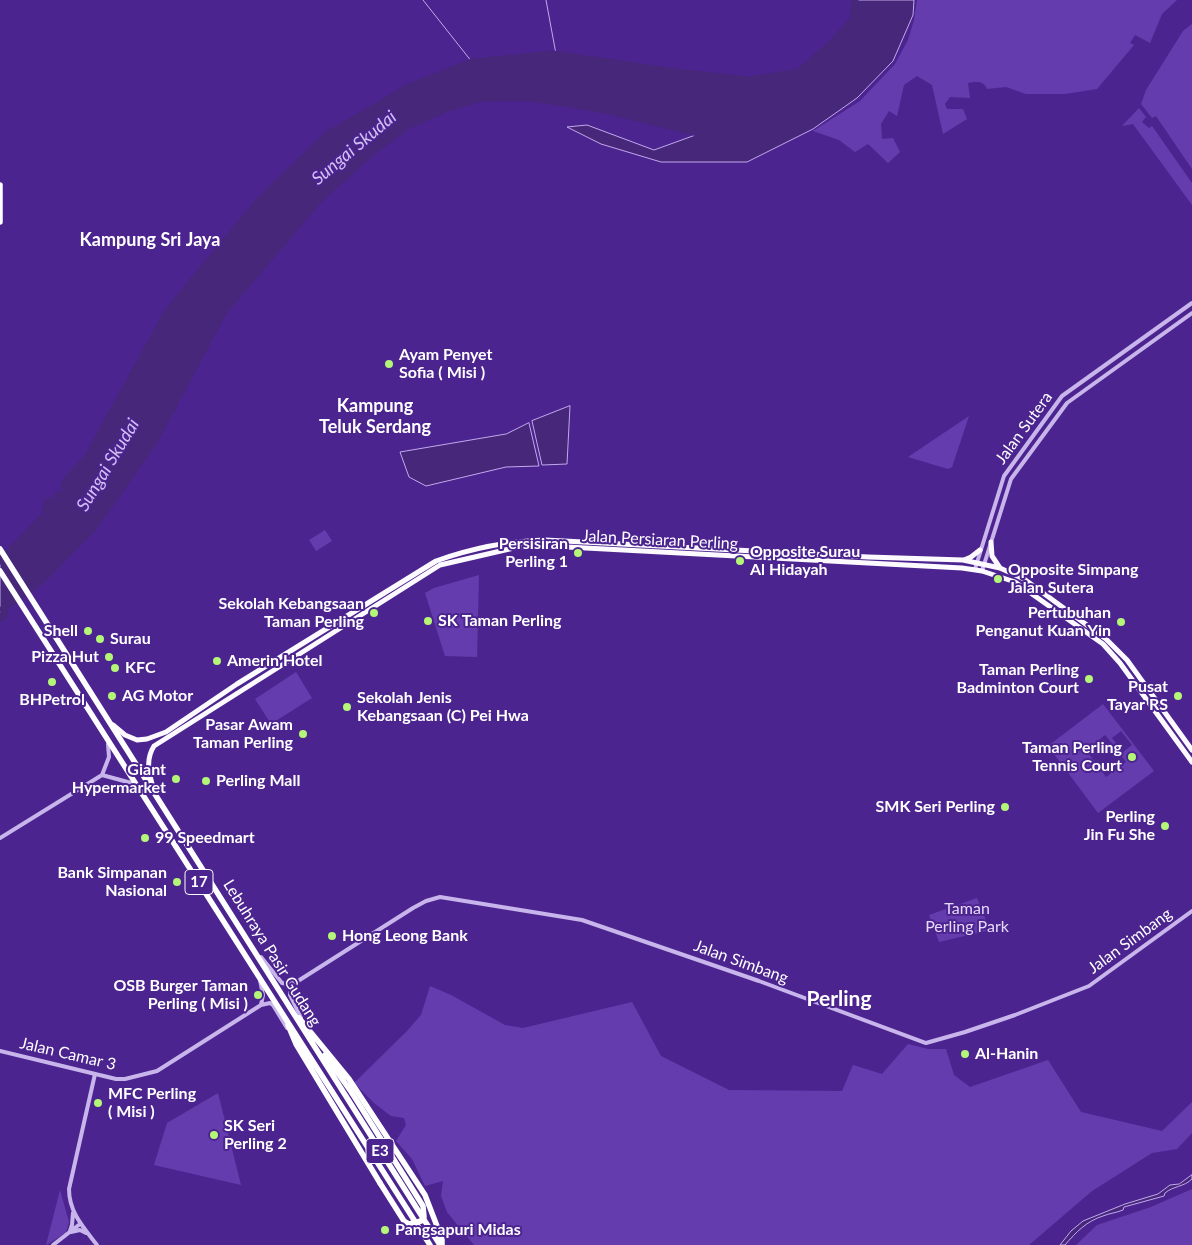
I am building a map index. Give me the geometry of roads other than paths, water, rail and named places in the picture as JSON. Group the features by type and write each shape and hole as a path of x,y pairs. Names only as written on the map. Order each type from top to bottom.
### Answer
{"highway":[{"path":"0,185 0,222"},
{"name":"Lebuhraya Pasir Gudang","path":"0,549 113,725 333,1078 441,1245"},
{"name":"Lebuhraya Pasir Gudang","path":"0,571 430,1245"},
{"path":"280,993 349,1079 425,1195 442,1239 441,1245"},
{"path":"287,1019 290,1032 404,1221 409,1224 421,1222 424,1217 424,1206 318,1042"}],"main road":[{"name":"Jalan Persiaran Perling","path":"113,725 125,735 137,740 147,739 166,732 238,684 436,560 467,551 516,541 560,540 868,557 963,560 1000,568 1024,579 1106,638 1127,660 1192,750"},
{"path":"991,542 992,556 1000,568"},
{"name":"Jalan Persiaran Perling","path":"157,798 149,770 150,752 154,746 440,565 518,547 567,547 975,569 982,571 1015,582 1103,644 1120,662 1192,762"},
{"path":"963,560 980,550"}],"street":[{"name":"Jalan Sutera","path":"975,569 1004,476 1062,396 1192,303"},
{"name":"Jalan Sutera","path":"982,571 1011,479 1067,403 1192,313"},
{"path":"0,838 102,775 109,747 104,733"},
{"path":"102,775 137,785"},
{"name":"Jalan Simbang","path":"298,981 413,908 426,901 440,897 452,898 582,920 714,965 926,1043 949,1038 1015,1015 1089,986 1192,911"},
{"path":"251,945 282,983 287,984 298,981"},
{"path":"260,980 263,995 261,1005 270,1003 273,1005 290,1032"},
{"path":"298,981 291,990 290,995 304,1025"},
{"name":"Jalan Camar 3","path":"0,1051 125,1080 157,1071 261,1005"},
{"path":"69,1233 72,1226 72,1211 69,1189 95,1074"},
{"path":"72,1211 97,1245"},
{"path":"53,1245 80,1224"},
{"path":"69,1233 80,1230 89,1235"}],"water":[{"name":"Sungai Skudai","path":"855,0 914,0 913,15 893,61 857,98 813,129 747,162 661,162 601,144 567,127 587,125 654,150 701,133 601,109 532,98 482,98 445,109 407,126 371,153 318,201 224,311 154,442 94,527 40,582 3,608 5,613 2,618 0,616 0,561 42,518 57,529 61,524 45,510 49,504 47,503 49,501 55,505 61,500 57,497 58,494 63,497 67,491 64,485 87,458 168,311 258,202 327,135 407,88 472,62 554,54 675,72 749,80 799,72 829,46 853,20"},
{"path":"570,406 567,464 542,465 532,421"},
{"path":"529,423 539,466 506,467 426,486 409,477 400,452 506,434"},
{"path":"1192,1175 1192,1179 1189,1182 1168,1191 1164,1196 1124,1207 1123,1210 1092,1221 1078,1231 1065,1245 1060,1245 1071,1231 1083,1221 1125,1204 1158,1194 1170,1185 1179,1184"}],"waterway":[{"path":"423,0 472,62"},
{"path":"546,0 556,54"},
{"name":"Sungai Skudai","path":"0,561 42,518 57,529 61,524 45,510 49,504 47,503 49,501 55,505 61,500 57,497 58,494 63,497 67,491 64,485 87,458 168,311 258,202 327,135 407,88 472,62 554,54 675,72 749,80 799,72 829,46 853,20 855,0"},
{"name":"Sungai Skudai","path":"0,616 2,618 5,613 3,609 40,582 94,527 154,442 224,311 318,201 371,153 407,126 445,109 482,98 532,98 601,109 702,134"}],"place":[{"name":"Ayam Penyet Sofia ( Misi )","path":"389,364"},
{"name":"Persisiran Perling 1","path":"578,553"},
{"name":"Opposite Surau Al Hidayah","path":"740,561"},
{"name":"Opposite Simpang Jalan Sutera","path":"998,579"},
{"name":"Sekolah Kebangsaan Taman Perling","path":"374,613"},
{"name":"SK Taman Perling","path":"428,621"},
{"name":"Pertubuhan Penganut Kuan Yin","path":"1121,622"},
{"name":"Shell","path":"88,631"},
{"name":"Surau","path":"100,639"},
{"name":"Pizza Hut","path":"109,657"},
{"name":"Amerin Hotel","path":"217,661"},
{"name":"KFC","path":"115,668"},
{"name":"Taman Perling Badminton Court","path":"1089,679"},
{"name":"BHPetrol","path":"52,682"},
{"name":"AG Motor","path":"112,696"},
{"name":"Pusat Tayar RS","path":"1178,696"},
{"name":"Sekolah Jenis Kebangsaan (C) Pei Hwa","path":"347,707"},
{"name":"Pasar Awam Taman Perling","path":"303,734"},
{"name":"Taman Perling Tennis Court","path":"1132,757"},
{"name":"Giant Hypermarket","path":"176,779"},
{"name":"Perling Mall","path":"206,781"},
{"name":"SMK Seri Perling","path":"1005,807"},
{"name":"Perling Jin Fu She","path":"1165,826"},
{"name":"99 Speedmart","path":"145,838"},
{"name":"Bank Simpanan Nasional","path":"177,882"},
{"name":"Hong Leong Bank","path":"332,936"},
{"name":"OSB Burger Taman Perling ( Misi )","path":"258,995"},
{"name":"Al-Hanin","path":"965,1054"},
{"name":"MFC Perling ( Misi )","path":"98,1103"},
{"name":"SK Seri Perling 2","path":"214,1135"},
{"name":"Pangsapuri Midas","path":"385,1230"}],"district":[{"name":"Kampung Sri Jaya","path":"150,240"},
{"name":"Kampung Teluk Serdang","path":"375,416"},
{"name":"Perling","path":"839,999"}],"park label":[{"name":"Taman Perling Park","path":"967,918"}]}
